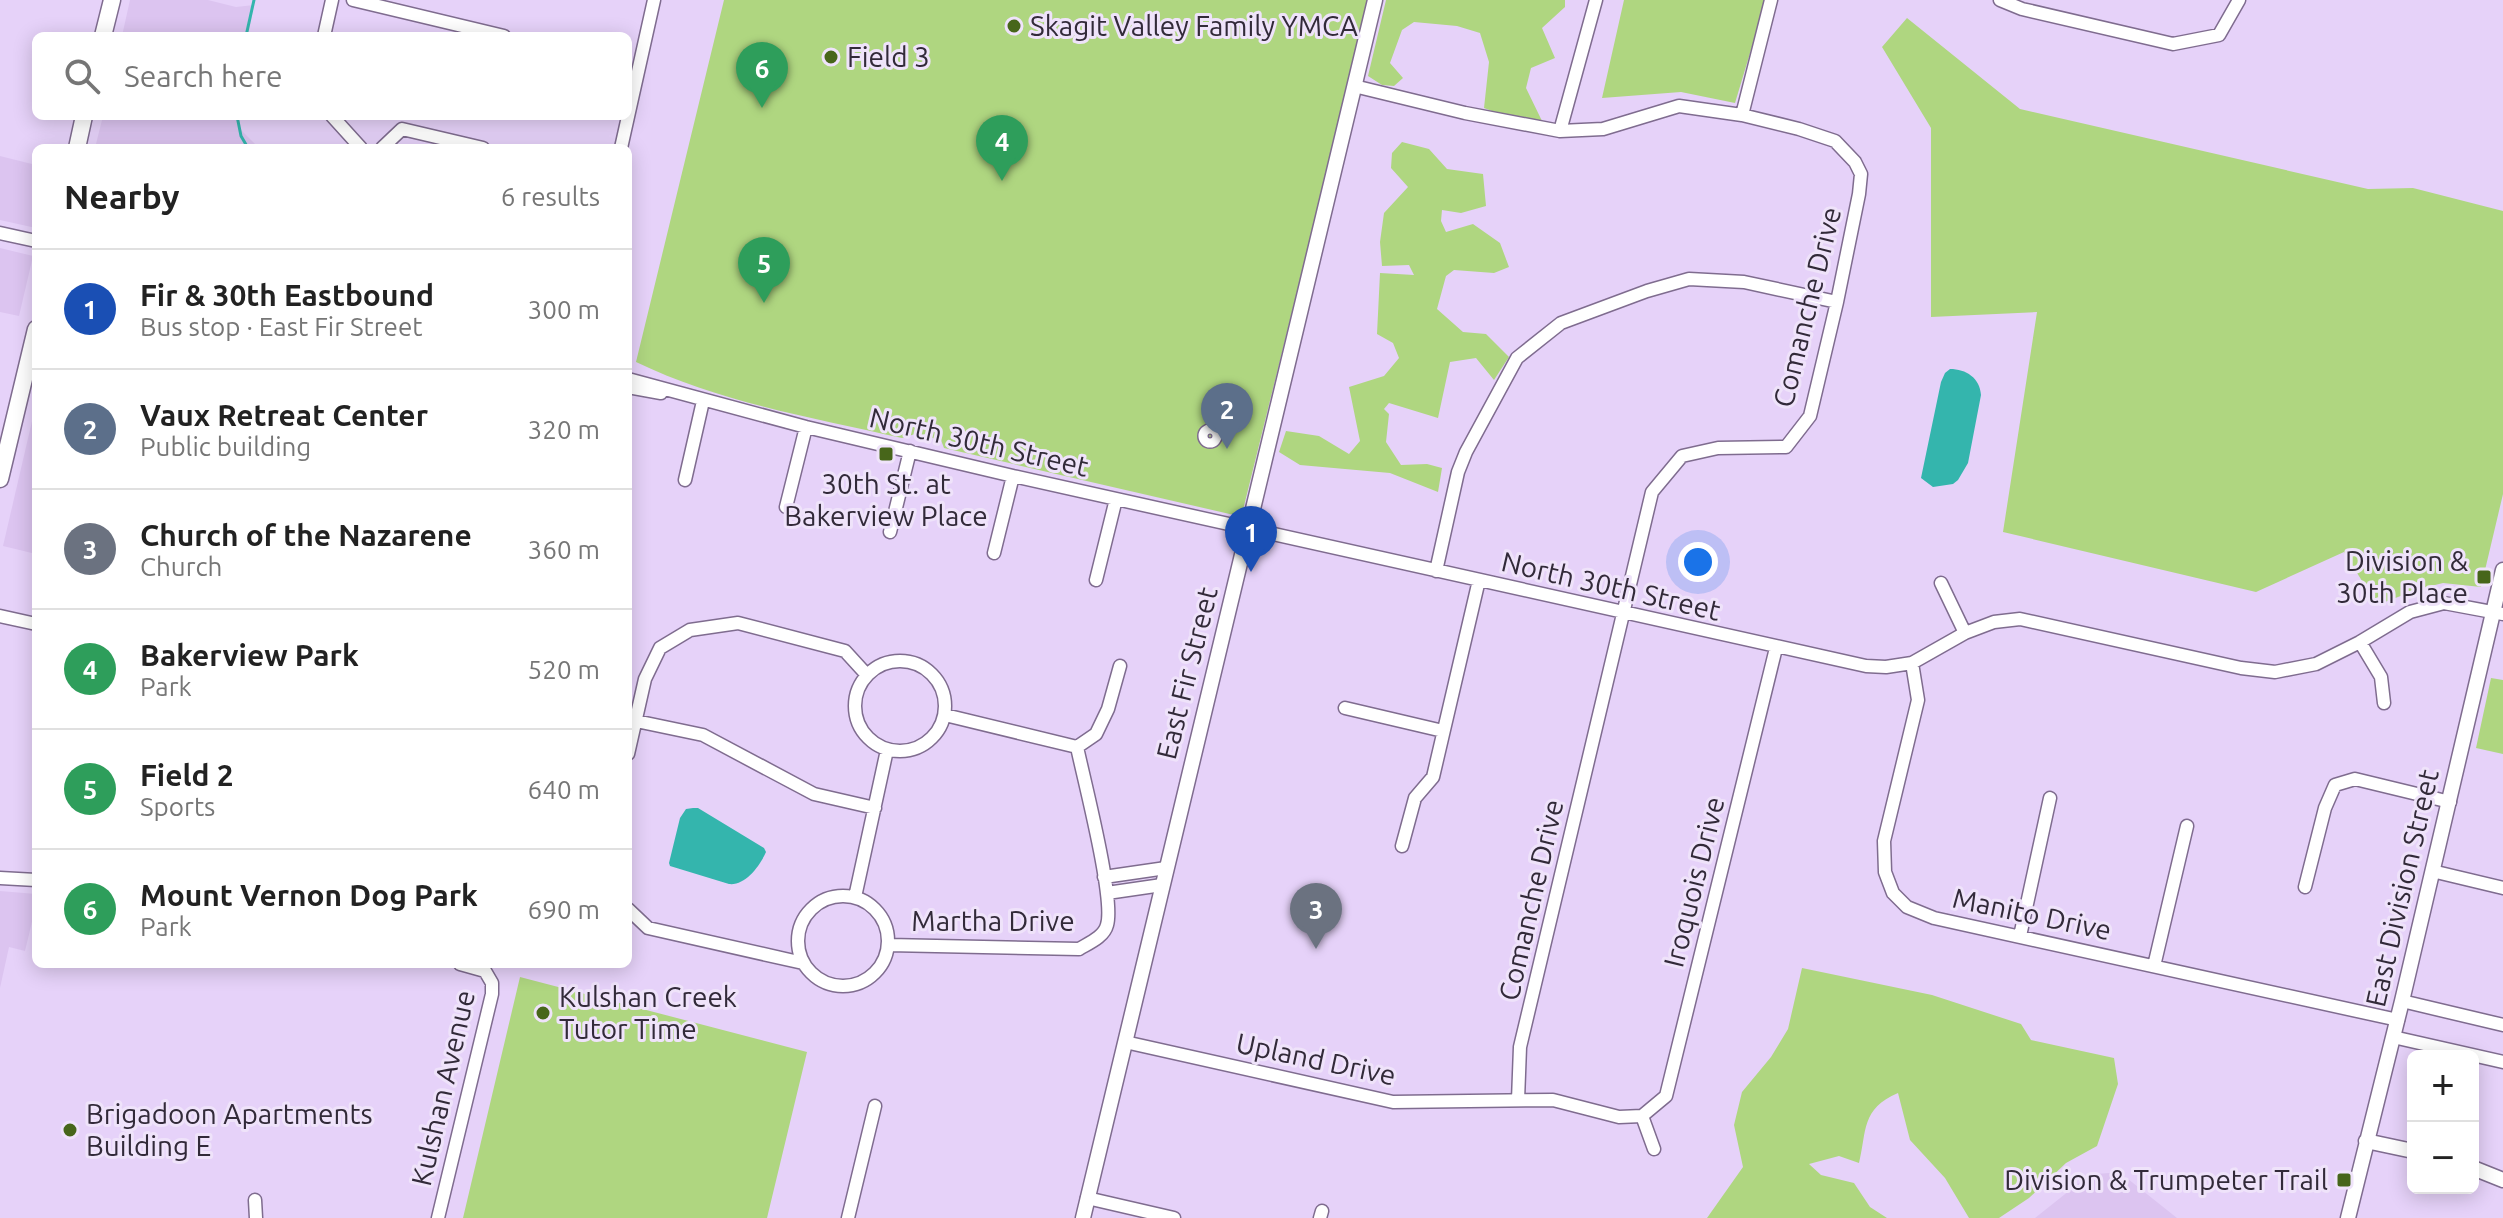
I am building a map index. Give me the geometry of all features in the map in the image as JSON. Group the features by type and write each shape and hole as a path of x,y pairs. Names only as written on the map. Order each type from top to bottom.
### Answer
{"main road":[{"path":"104,32 112,0"},
{"path":"78,144 83,120"},
{"path":"0,479 32,346"}],"street":[{"path":"325,32 332,0"},
{"path":"353,0 487,32"},
{"path":"633,67 654,0"},
{"name":"East Fir Street","path":"1083,1218 1375,0"},
{"path":"1560,131 1596,0"},
{"path":"1742,115 1771,0"},
{"path":"2000,0 2022,9 2173,44 2219,35 2239,0"},
{"name":"Comanche Drive","path":"1354,86 1465,113 1560,131 1603,129 1679,106 1742,115 1835,141 1855,162 1861,174 1837,302 1810,416 1786,447 1718,448 1682,456 1652,492 1520,1047 1518,1100"},
{"path":"336,120 357,144"},
{"path":"622,144 625,120"},
{"path":"386,144 402,129 466,144"},
{"path":"0,233 32,240"},
{"path":"1436,571 1458,472 1466,452 1517,358 1561,323 1689,279 1744,282 1837,302"},
{"name":"North 30th Street","path":"632,379 703,401"},
{"name":"North 30th Street","path":"632,388 703,401 1013,476 1866,666 1912,663 1965,633 1994,622 2020,619 2241,668 2275,672 2316,664 2410,612 2444,603 2498,612"},
{"path":"685,480 703,401"},
{"path":"786,507 806,427"},
{"path":"890,532 910,451"},
{"path":"994,553 1013,476"},
{"path":"1096,580 1116,499"},
{"name":"East Division Street","path":"2348,1218 2498,612 2503,570"},
{"path":"1402,846 1415,798 1433,777 1479,580"},
{"path":"1941,583 1965,633"},
{"path":"0,616 32,623"},
{"path":"632,738 645,679 660,648 690,630 738,623 845,651 866,674"},
{"path":"2360,642 2381,677 2384,703"},
{"name":"Iroquois Drive","path":"1642,1116 1666,1096 1776,648"},
{"path":"892,660 907,660 933,674 941,686 945,715 933,737 923,745 912,750 887,750 873,743 862,732 854,702 866,674 892,660"},
{"name":"Manito Drive","path":"1912,663 1918,700 1884,841 1885,872 1893,893 1907,907 1934,918 2398,1020"},
{"path":"945,715 1077,747 1096,734 1108,709 1120,666"},
{"path":"1345,708 1443,731"},
{"path":"636,721 703,735 814,794 875,808"},
{"path":"1077,747 1107,893 1162,885"},
{"path":"855,897 887,750"},
{"path":"2305,887 2325,808 2335,785 2355,779 2450,802"},
{"path":"2020,936 2050,798"},
{"path":"2154,966 2187,826"},
{"path":"1104,877 1166,868"},
{"path":"2432,871 2503,888"},
{"path":"0,878 32,880"},
{"name":"Martha Drive","path":"889,945 1079,949 1096,940 1107,926 1107,893"},
{"path":"838,896 855,897 874,907 886,924 889,945 883,963 871,978 853,986 833,986 816,978 803,963 798,946 799,929 808,913 821,901 838,896"},
{"path":"632,913 648,928 803,963"},
{"name":"Kulshan Avenue","path":"438,1218 492,994 492,983 485,971 474,968"},
{"path":"2402,1001 2503,1025"},
{"path":"2393,1037 2503,1062"},
{"name":"Upland Drive","path":"1125,1042 1393,1102 1553,1100 1619,1117 1642,1116"},
{"path":"848,1218 875,1106"},
{"path":"1642,1116 1654,1149"},
{"path":"2366,1141 2407,1150"},
{"path":"2479,1170 2503,1180"},
{"path":"1087,1198 1174,1218"},
{"path":"255,1200 256,1218"}],"shaded area":[{"path":"130,0 208,0 236,7 254,5 249,32 123,32"},
{"path":"724,0 1369,0 1243,510 1234,515 944,448 941,440 915,434 902,438 767,408 700,388 636,362"},
{"path":"1386,0 1565,0 1565,7 1542,28 1555,58 1531,68 1526,88 1542,121 1505,116 1484,108 1489,62 1480,33 1457,26 1414,22 1402,30 1390,63 1403,78 1394,86 1382,85 1368,76"},
{"path":"1624,0 1766,0 1735,103 1681,92 1602,98"},
{"path":"1907,18 2020,109 2368,189 2413,188 2503,211 2503,494 2481,587 2443,583 2377,605 2344,552 2256,592 2003,532 2037,312 1931,317 1931,128 1882,47"},
{"path":"102,120 239,120 240,129 255,144 96,144"},
{"path":"1402,142 1429,149 1447,169 1483,174 1486,206 1461,213 1442,210 1441,221 1446,232 1473,224 1500,243 1509,267 1494,273 1454,270 1446,276 1437,309 1463,332 1486,334 1509,357 1494,380 1476,358 1450,362 1438,418 1389,403 1384,409 1389,414 1386,442 1401,465 1427,464 1442,468 1438,492 1390,473 1300,465 1279,452 1286,431 1319,436 1349,454 1360,441 1349,387 1384,376 1399,358 1393,343 1377,334 1380,273 1414,275 1409,265 1382,266 1380,242 1384,213 1408,187 1391,168 1392,153"},
{"path":"0,156 32,164 32,227 0,220"},
{"path":"0,248 32,256 19,316 0,312"},
{"path":"1950,369 1971,376 1978,384 1981,395 1968,463 1953,484 1933,487 1921,478 1941,382"},
{"path":"32,421 32,553 3,546"},
{"path":"2491,678 2503,680 2503,754 2476,748"},
{"path":"698,808 764,848 766,852 756,869 741,882 729,884 670,866 680,818 686,809"},
{"path":"0,891 32,894 32,922 25,951 9,947 0,988"},
{"path":"1802,968 1932,995 2021,1024 2031,1040 2114,1058 2118,1084 2097,1146 2066,1163 2029,1198 1999,1218 1969,1218 1945,1178 1910,1140 1898,1093 1886,1099 1872,1113 1859,1163 1839,1156 1809,1164 1821,1175 1854,1183 1870,1207 1887,1218 1707,1218 1743,1167 1734,1125 1742,1092 1771,1057 1788,1029"},
{"path":"520,977 807,1052 767,1218 463,1218"},
{"path":"2109,1173 2128,1179 2177,1218 2035,1218 2084,1179"}],"waterway":[{"path":"247,32 254,0"},
{"path":"238,120 246,144"}],"place":[{"name":"Skagit Valley Family YMCA","path":"1014,26"},
{"name":"Field 3","path":"831,57"},
{"name":"Mount Vernon Dog Park","path":"762,108"},
{"name":"Bakerview Park","path":"1002,181"},
{"name":"Field 2","path":"764,303"},
{"name":"Vaux Retreat Center","path":"1227,449"},
{"name":"30th St. at Bakerview Place","path":"886,454"},
{"name":"Fir & 30th Eastbound","path":"1251,572"},
{"name":"Division & 30th Place","path":"2484,577"},
{"name":"Church of the Nazarene","path":"1316,949"},
{"name":"Kulshan Creek Tutor Time","path":"543,1013"},
{"name":"Brigadoon Apartments Building E","path":"70,1130"},
{"name":"Division & Trumpeter Trail","path":"2344,1180"}]}
